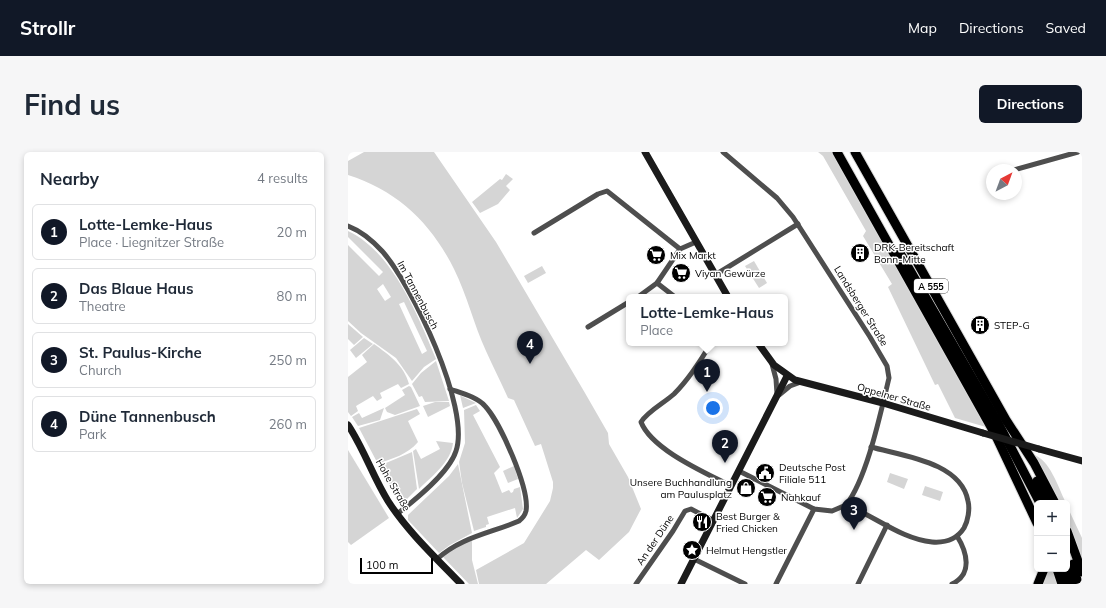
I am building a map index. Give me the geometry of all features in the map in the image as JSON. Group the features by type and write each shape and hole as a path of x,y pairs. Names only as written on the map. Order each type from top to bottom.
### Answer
{"highway":[{"path":"837,152 995,434 1034,517"},
{"name":"A 555","path":"842,152 1003,431 1038,500"},
{"name":"A 555","path":"855,152 1006,420 1046,500"},
{"path":"932,309 1003,443 1034,510"},
{"path":"1006,420 1034,463 1053,500"},
{"path":"1069,536 1082,572"},
{"path":"1070,557 1078,584"},
{"path":"1038,584 1043,572"},
{"path":"1058,572 1062,584"},
{"path":"1067,572 1070,584"}],"street":[{"path":"645,152 726,294"},
{"name":"Landsberger Straße","path":"723,152 777,198 798,224 850,304 887,366 889,378 871,447 860,478 846,505"},
{"path":"1022,168 1078,152"},
{"path":"534,233 598,194 607,192 680,249"},
{"path":"715,275 798,224"},
{"name":"Im Tannenbusch","path":"348,226 371,240 391,262 427,327 450,388 458,424 456,450 445,469 397,514"},
{"path":"642,294 657,283 677,257 680,249 696,242"},
{"path":"657,283 672,294"},
{"path":"588,327 626,304"},
{"path":"709,346 701,361 687,379 671,396 647,415 641,422 647,432 667,450 731,486"},
{"name":"Oppelner Straße","path":"760,346 770,360 787,376 802,382 883,403 1039,450 1082,461"},
{"path":"770,360 776,379 777,396"},
{"path":"681,584 787,376"},
{"path":"777,396 790,386 802,382"},
{"path":"437,559 446,550 460,542 520,521 526,508 521,478 494,418 485,406 450,388"},
{"name":"Hohe Straße","path":"348,425 387,501 437,559 461,584"},
{"path":"739,471 814,509 832,510 846,505 913,537 927,541 944,542 957,536 965,527 969,512 968,499 960,482 950,474 928,462 871,447"},
{"name":"An der Düne","path":"636,584 685,511 691,509 714,521"},
{"path":"776,584 814,509"},
{"path":"858,584 887,525"},
{"path":"952,584 963,575 967,560 964,547 957,536"},
{"path":"694,559 745,584"}],"shaded area":[{"path":"364,152 434,152 496,242 585,393 608,433 609,444 628,477 641,509 629,532 599,560 586,550 546,584 479,584 476,570 524,543 550,501 553,482 541,444 535,446 514,400 508,398 482,341 459,279 445,252 435,237 424,223 397,200 382,190 348,175 348,161"},
{"path":"818,152 833,152 986,427 955,418 938,384 935,385 888,287 892,284 863,236 866,231 823,156"},
{"path":"506,174 513,179 506,186 510,190 498,204 480,213 472,202 500,179 502,180"},
{"path":"348,231 364,241 391,269 421,324 436,359 424,367 412,381 396,358 361,333 348,321 348,245 379,276 383,272 348,237","holes":["383,284 391,297 385,301 377,289","404,302 427,351 422,354 399,304"]},
{"path":"754,261 767,283 759,288 745,266"},
{"path":"542,266 546,273 528,283 524,276"},
{"path":"348,324 363,337 354,345 348,339"},
{"path":"364,338 373,344 356,358 350,350"},
{"path":"374,344 400,366 407,377 409,384 401,388 398,384 380,393 382,398 377,401 373,396 356,406 358,411 351,416 348,412 348,377 367,362 362,355"},
{"path":"436,361 449,401 425,402 422,396 419,397 412,384 421,373"},
{"path":"409,386 411,387 420,406 395,415 387,412 385,408 405,395 402,390"},
{"path":"460,395 476,403 463,408"},
{"path":"435,402 449,402 450,406 428,417 423,406"},
{"path":"476,405 480,411 473,415 500,467 494,473 502,493 509,490 511,493 514,489 520,487 523,509 517,518 515,508 487,517 489,524 486,525 486,527 474,531 462,483 459,462 465,443 464,410"},
{"path":"384,408 380,420 358,426 352,417 359,413 362,418"},
{"path":"417,409 420,414 408,421 418,442 404,453 378,464 359,428"},
{"path":"436,441 453,443 449,456 440,468 419,489 413,451 416,449 421,459 440,449"},
{"path":"348,450 389,518 351,545 348,542"},
{"path":"412,452 417,489 402,504 400,504 379,466"},
{"path":"1032,454 1044,462 1053,474 1065,500 1056,500"},
{"path":"458,464 472,533 439,553 408,520 408,515 449,476"},
{"path":"514,466 518,479 508,483 503,471"},
{"path":"890,473 908,479 904,489 887,482"},
{"path":"925,486 943,492 940,501 922,495"},
{"path":"1070,512 1082,538 1082,562 1070,531"},
{"path":"472,539 472,560 478,584 469,584 443,557 449,551"},
{"path":"1045,572 1054,572 1058,584 1041,584"}],"place":[{"name":"DRK-Bereitschaft Bonn-Mitte","path":"860,253"},
{"name":"Mix Markt","path":"656,255"},
{"name":"Viyan Gewürze","path":"681,273"},
{"name":"STEP-G","path":"980,325"},
{"name":"Düne Tannenbusch","path":"530,364"},
{"name":"Lotte-Lemke-Haus","path":"707,392"},
{"name":"Das Blaue Haus","path":"725,463"},
{"name":"Deutsche Post Filiale 511","path":"765,473"},
{"name":"Unsere Buchhandlung am Paulusplatz","path":"746,488"},
{"name":"Nahkauf","path":"767,497"},
{"name":"Best Burger & Fried Chicken","path":"702,522"},
{"name":"St. Paulus-Kirche","path":"854,530"},
{"name":"Helmut Hengstler","path":"692,550"}]}
